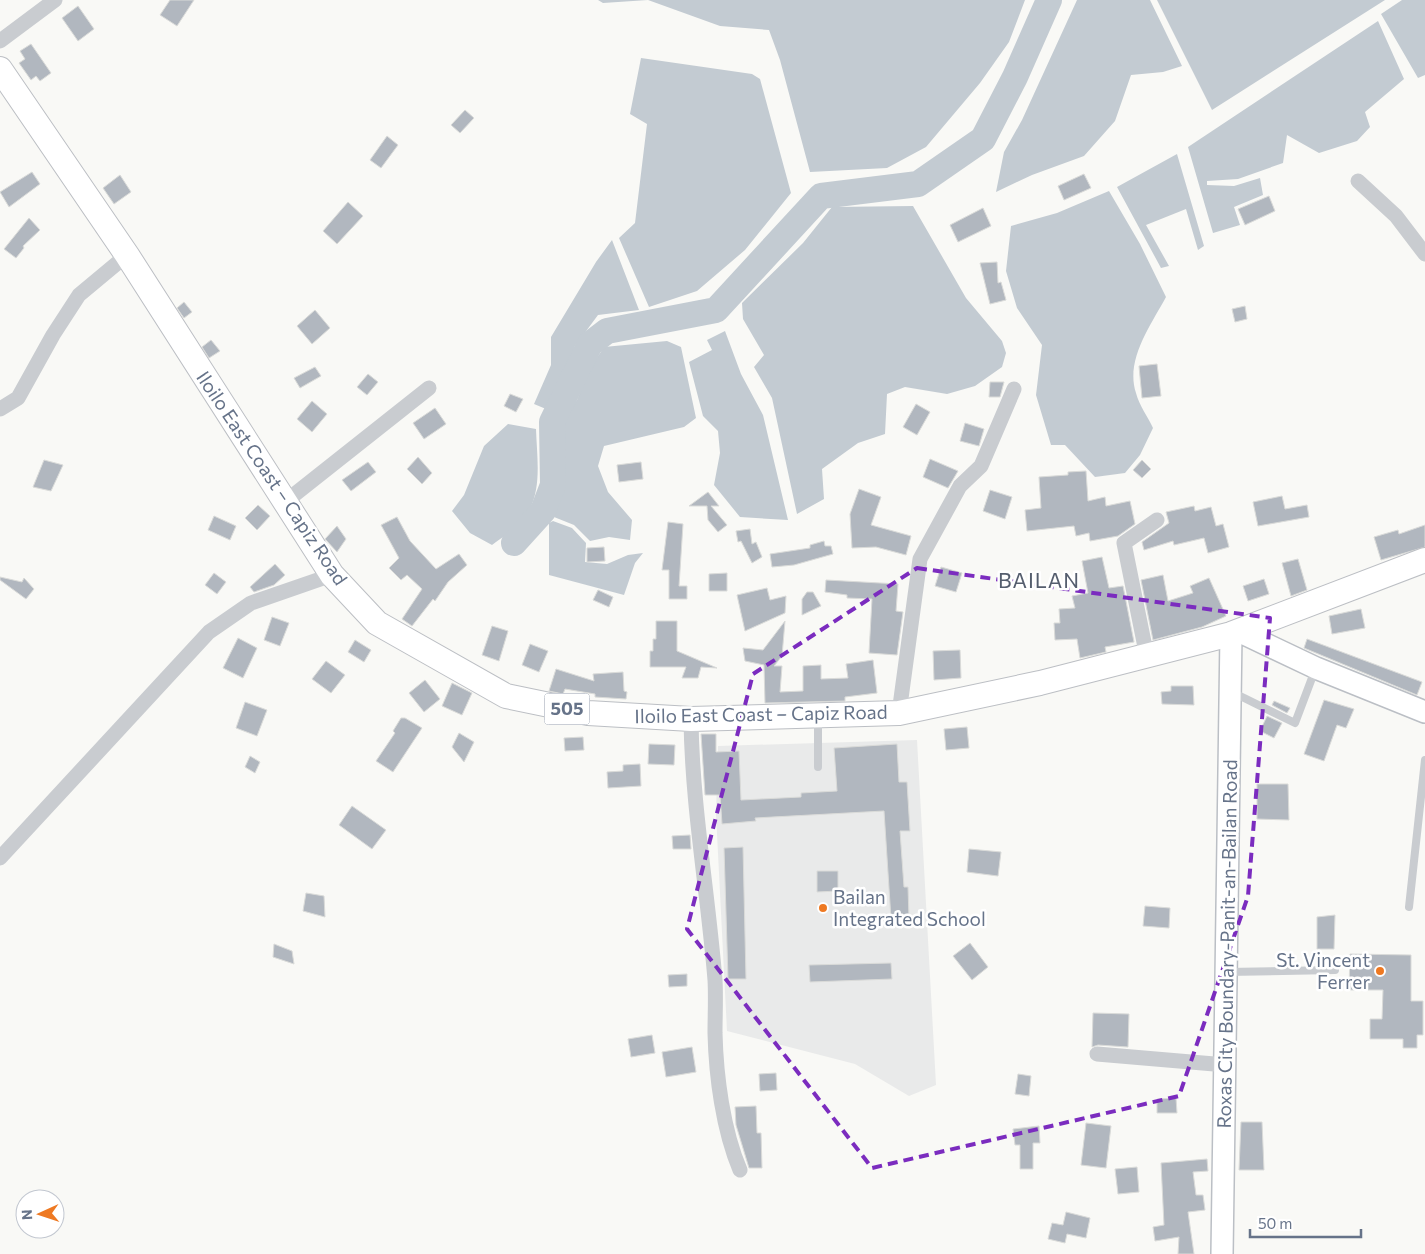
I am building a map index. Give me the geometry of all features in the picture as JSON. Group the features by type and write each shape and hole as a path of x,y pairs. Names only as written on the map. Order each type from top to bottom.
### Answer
{"main road":[{"name":"Iloilo East Coast – Capiz Road","path":"0,69 126,255 332,575 377,623 506,696 588,713 691,719 898,713 1040,683 1147,657 1235,632 1425,560"},
{"path":"1235,632 1316,668 1425,712"},
{"name":"Roxas City Boundary-Panit-an-Bailan Road","path":"1222,1254 1231,691 1235,632"}],"street":[{"path":"0,41 55,0"},
{"path":"1358,181 1396,216 1425,254"},
{"path":"0,409 18,398 53,335 79,295 126,255"},
{"path":"285,502 429,388"},
{"path":"898,713 920,559 960,486 981,466 1014,389"},
{"path":"1147,657 1124,543 1157,520"},
{"path":"0,858 209,632 251,603 332,575"},
{"path":"691,719 692,772 715,982 715,1035 721,1100 740,1170"},
{"path":"1097,1054 1226,1065"}],"lane":[{"path":"1231,691 1295,723 1316,668"},
{"path":"818,715 818,767"},
{"path":"1409,907 1425,760"},
{"path":"1227,972 1335,970"}],"highlighted area":[{"path":"917,568 1270,618 1248,896 1179,1096 872,1168 687,929 753,674"}],"shaded area":[{"path":"598,0 648,0 603,3"},
{"path":"648,0 1025,0 1009,42 980,83 926,147 887,168 810,172 780,60 769,30 720,26"},
{"path":"1077,0 1150,0 1182,66 1163,72 1131,75 1115,121 1084,156 1032,175 996,192 1004,152 1022,120"},
{"path":"1157,0 1385,0 1212,110"},
{"path":"1402,0 1425,0 1425,75 1418,78 1381,14"},
{"path":"1378,21 1404,79 1365,112 1370,127 1357,141 1319,153 1287,135 1283,163 1238,179 1207,181 1207,185 1234,186 1260,178 1263,195 1234,207 1240,225 1213,233 1188,147"},
{"path":"641,58 752,74 760,79 791,193 745,250 697,291 649,307 619,238 635,223 647,124 630,114"},
{"path":"1177,154 1204,246 1198,250 1186,209 1146,225 1169,266 1161,268 1117,187"},
{"path":"1109,191 1140,244 1166,297 1141,343 1134,368 1137,397 1153,428 1140,455 1125,473 1095,477 1065,445 1051,445 1036,395 1042,345 1017,308 1006,271 1011,226 1057,213"},
{"path":"913,206 966,298 1002,341 1006,353 1002,367 975,386 947,394 905,387 887,394 885,434 858,443 822,469 824,499 797,514 772,398 754,367 764,355 743,319 742,303 803,243 832,207"},
{"path":"612,240 639,310 598,315 575,346 562,381 546,409 534,404 551,365 551,337 596,262"},
{"path":"725,331 741,374 763,415 788,520 740,517 714,485 720,453 718,431 703,416 689,362 712,350 707,340"},
{"path":"667,341 681,347 696,418 684,427 604,446 598,466 608,492 632,520 630,540 609,537 590,541 574,525 554,517 564,478 561,421 577,400 589,370 604,347"},
{"path":"508,424 536,429 538,466 536,491 528,513 520,523 492,545 470,533 452,511 464,495 484,446"},
{"path":"553,521 572,528 586,543 585,562 607,564 628,555 643,553 635,563 624,595 549,575 549,523"},
{"name":"Bailan Integrated School","path":"917,740 936,1085 909,1096 855,1064 727,1031 716,814 718,746"}],"building":[{"path":"170,0 194,0 177,26 160,15"},
{"path":"78,6 94,29 78,41 62,18"},
{"path":"31,44 51,73 40,81 36,76 31,80 19,63 25,59 20,51"},
{"path":"465,110 474,118 460,133 451,125"},
{"path":"387,136 398,145 381,168 370,160"},
{"path":"32,172 40,184 9,207 0,192"},
{"path":"1084,174 1091,188 1064,200 1058,186"},
{"path":"120,175 131,192 114,204 103,188"},
{"path":"1269,196 1275,211 1245,225 1238,209"},
{"path":"348,202 363,216 337,244 323,231"},
{"path":"983,208 991,226 958,242 950,225"},
{"path":"29,218 40,230 23,246 24,248 16,258 4,249"},
{"path":"997,262 998,283 1001,282 1006,300 990,304 980,263"},
{"path":"184,302 192,312 184,318 177,308"},
{"path":"1245,306 1247,319 1235,322 1232,309"},
{"path":"315,310 330,328 312,344 297,326"},
{"path":"211,340 220,351 209,358 202,347"},
{"path":"1157,364 1161,396 1142,398 1139,366"},
{"path":"315,367 321,376 300,388 294,378"},
{"path":"368,374 378,382 367,395 357,387"},
{"path":"990,382 1004,382 1000,397 989,397"},
{"path":"510,394 523,399 516,412 504,406"},
{"path":"312,401 327,414 312,432 297,419"},
{"path":"916,404 930,412 917,435 903,427"},
{"path":"435,408 446,424 424,439 413,423"},
{"path":"965,423 984,429 979,446 960,441"},
{"path":"418,457 432,473 422,484 407,469"},
{"path":"930,459 958,471 948,488 923,477"},
{"path":"44,460 63,465 51,491 33,487"},
{"path":"1142,460 1151,469 1142,478 1133,470"},
{"path":"368,462 376,472 351,491 342,480"},
{"path":"641,462 643,479 619,482 617,465"},
{"path":"1086,471 1088,501 1105,497 1106,506 1130,501 1135,524 1118,536 1090,541 1089,533 1076,536 1074,526 1027,531 1025,510 1041,508 1039,477 1068,475 1068,472"},
{"path":"859,489 881,497 871,525 911,536 906,555 876,547 852,548 850,514"},
{"path":"990,490 1012,497 1005,519 983,511"},
{"path":"708,492 719,506 711,506 727,525 718,532 708,520 707,506 689,506"},
{"path":"1282,496 1285,509 1307,505 1309,517 1258,526 1253,502"},
{"path":"258,505 270,516 257,530 245,518"},
{"path":"1194,506 1195,511 1211,507 1216,526 1223,524 1229,547 1208,553 1204,538 1174,545 1173,541 1144,550 1142,542 1169,523 1166,512"},
{"path":"214,516 236,526 230,540 208,530"},
{"path":"397,517 410,541 436,569 459,554 467,565 448,582 435,601 433,599 412,626 402,619 422,589 407,575 401,580 389,568 399,558 381,525"},
{"path":"668,522 683,524 679,586 687,586 687,599 669,599 669,570 662,570"},
{"path":"1425,525 1425,547 1381,560 1374,537 1398,530 1399,534"},
{"path":"337,526 346,539 337,552 325,539"},
{"path":"750,529 752,544 756,542 762,557 752,563 741,541 738,542 736,531"},
{"path":"824,541 825,546 831,546 833,554 794,565 772,567 770,554 810,548 810,545"},
{"path":"604,547 605,561 587,562 587,548"},
{"path":"1102,557 1109,588 1123,586 1134,642 1105,647 1106,652 1080,658 1077,639 1055,640 1054,623 1060,623 1059,609 1075,608 1072,596 1088,593 1082,561"},
{"path":"1298,559 1307,590 1291,596 1282,563"},
{"path":"275,564 285,575 274,585 254,592 250,587"},
{"path":"941,567 962,573 956,592 935,586"},
{"path":"214,573 226,582 217,594 205,585"},
{"path":"727,573 727,591 709,591 709,574"},
{"path":"1163,575 1168,601 1193,593 1190,586 1209,578 1226,616 1202,627 1153,640 1141,580"},
{"path":"0,577 22,582 24,578 34,589 26,599 0,580"},
{"path":"1264,579 1269,594 1248,601 1243,586"},
{"path":"826,580 898,584 896,611 903,612 897,655 869,653 872,599 847,598 847,595 825,592"},
{"path":"767,588 770,600 786,596 785,613 745,631 737,595"},
{"path":"598,590 613,597 609,607 593,600"},
{"path":"807,592 813,592 821,606 802,615 802,599"},
{"path":"1361,609 1365,628 1332,634 1329,616"},
{"path":"272,617 289,623 280,646 264,640"},
{"path":"656,621 677,621 677,651 717,668 701,667 698,678 682,678 686,667 650,667 650,651 653,651 653,639 656,639"},
{"path":"785,621 782,656 774,666 782,666 780,692 803,691 803,666 821,665 821,679 848,678 846,664 873,660 877,693 845,697 845,701 765,703 764,665 745,661 743,648 763,650"},
{"path":"492,626 508,631 499,661 482,655"},
{"path":"238,638 257,648 243,678 223,668"},
{"path":"1307,639 1422,682 1417,695 1304,648"},
{"path":"355,640 371,650 364,662 348,652"},
{"path":"530,644 548,651 539,672 522,665"},
{"path":"960,650 961,678 934,680 933,651"},
{"path":"326,661 345,675 331,693 312,679"},
{"path":"556,669 594,681 593,674 623,672 624,691 627,692 626,699 595,697 595,694 565,689 563,694 549,691"},
{"path":"425,680 440,699 424,712 409,693"},
{"path":"452,683 472,693 462,715 442,706"},
{"path":"1171,686 1193,686 1194,705 1162,704 1161,692 1171,691"},
{"path":"1324,700 1354,709 1346,728 1337,725 1324,761 1304,754"},
{"path":"1274,701 1290,708 1287,713 1272,705"},
{"path":"245,702 267,710 257,736 236,728"},
{"path":"1267,716 1282,723 1274,738 1260,731"},
{"path":"401,718 405,718 422,728 393,772 376,761 395,733 393,731"},
{"path":"967,727 969,748 946,750 944,729"},
{"path":"459,733 474,742 464,762 452,747"},
{"path":"701,734 716,734 716,752 739,751 741,800 801,797 801,793 837,791 834,748 897,744 899,782 907,782 910,831 900,831 904,887 908,887 909,918 891,919 884,811 755,818 756,821 722,824 720,795 705,795"},
{"path":"583,737 584,750 565,751 564,738"},
{"path":"649,744 675,745 674,765 648,764"},
{"path":"250,756 260,762 255,773 245,767"},
{"path":"640,764 641,786 608,788 607,772 623,771 623,765"},
{"path":"1257,784 1288,784 1289,820 1257,819"},
{"path":"352,806 386,830 372,849 339,825"},
{"path":"690,835 691,849 673,849 672,836"},
{"path":"743,847 746,979 728,979 724,848"},
{"path":"969,849 1001,852 998,876 967,872"},
{"path":"817,871 838,871 838,891 817,892"},
{"path":"306,893 324,896 325,917 303,911"},
{"path":"1145,906 1170,908 1169,928 1143,926"},
{"path":"1335,915 1334,949 1317,949 1317,917"},
{"path":"970,943 988,967 972,980 953,956"},
{"path":"274,944 292,951 294,964 273,957"},
{"path":"1350,954 1411,955 1411,1001 1423,1001 1423,1035 1417,1035 1417,1048 1403,1048 1403,1039 1370,1039 1370,1019 1382,1019 1383,990 1349,990"},
{"path":"891,963 892,979 810,982 809,965"},
{"path":"687,974 687,986 669,987 668,975"},
{"path":"1093,1013 1129,1014 1128,1047 1098,1045 1092,1047"},
{"path":"652,1035 655,1053 631,1057 628,1039"},
{"path":"692,1047 696,1072 666,1077 662,1052"},
{"path":"776,1073 777,1090 760,1091 759,1074"},
{"path":"1018,1074 1031,1076 1029,1096 1015,1094"},
{"path":"1176,1098 1177,1113 1157,1113 1157,1099"},
{"path":"756,1106 757,1133 761,1133 762,1168 749,1168 736,1125 735,1107"},
{"path":"1241,1122 1262,1122 1264,1170 1239,1170"},
{"path":"1086,1123 1111,1126 1106,1168 1081,1165"},
{"path":"1039,1126 1040,1143 1033,1143 1033,1169 1020,1169 1020,1145 1015,1145 1013,1129"},
{"path":"1207,1159 1208,1171 1193,1172 1196,1195 1203,1195 1205,1210 1188,1212 1194,1254 1178,1254 1179,1237 1155,1241 1153,1227 1164,1225 1161,1163"},
{"path":"1137,1167 1139,1192 1118,1194 1115,1169"},
{"path":"1066,1212 1090,1218 1086,1238 1067,1234 1065,1243 1048,1239 1052,1223 1063,1225"}],"waterway":[{"path":"514,543 543,511 553,485 552,422 590,344 607,331 716,310 821,196 918,184 983,139 1015,77 1049,0"}],"place":[{"name":"Bailan Integrated School","path":"823,908"},
{"name":"St. Vincent Ferrer","path":"1380,971"}],"district":[{"name":"BAILAN","path":"1039,581"}]}
